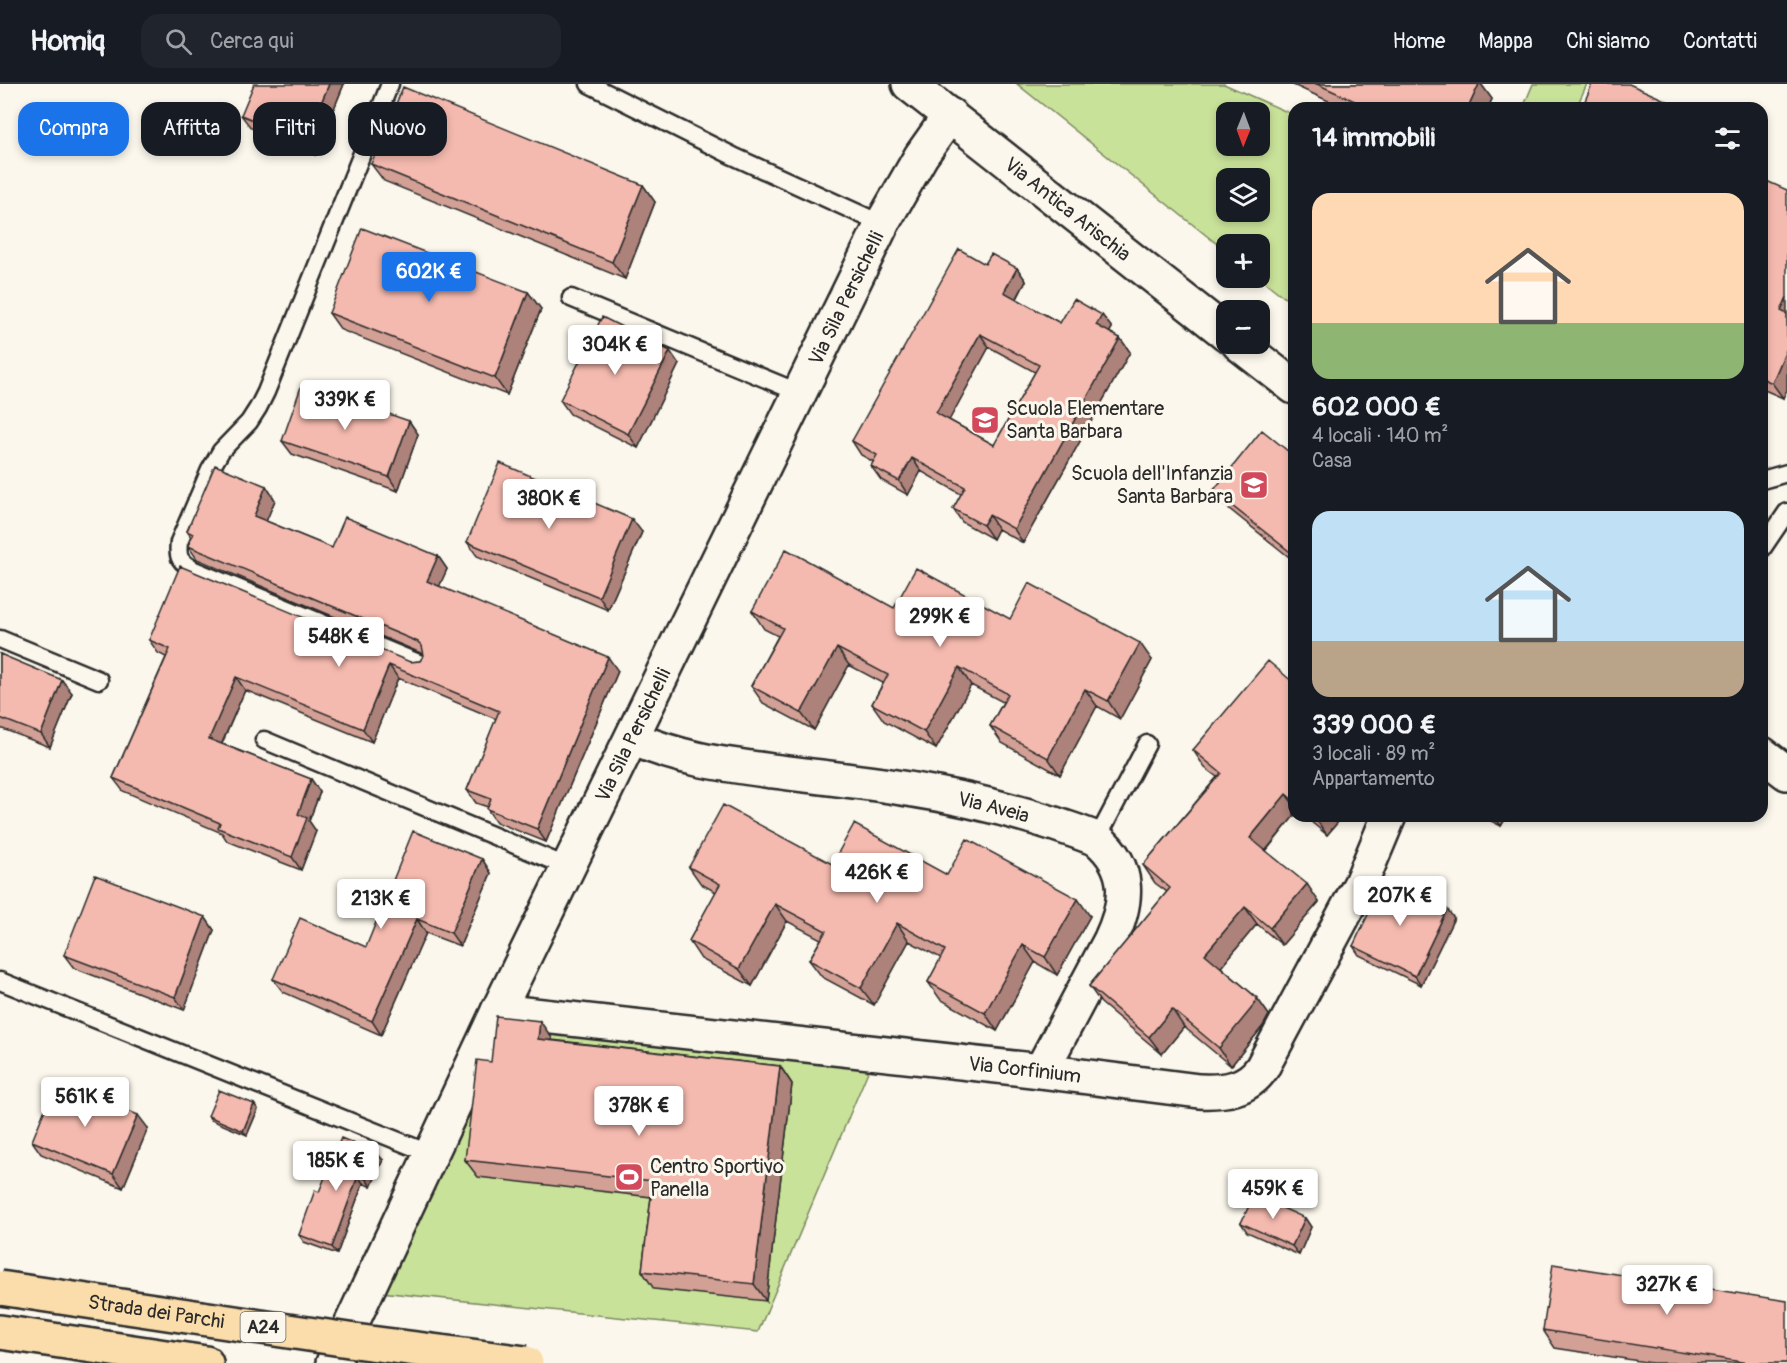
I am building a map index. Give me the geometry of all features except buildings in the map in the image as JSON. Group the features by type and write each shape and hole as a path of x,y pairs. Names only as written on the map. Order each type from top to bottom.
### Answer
{"highway":[{"name":"Strada dei Parchi","path":"0,1288 362,1342 526,1363"},
{"path":"0,1332 206,1363"}],"street":[{"name":"Via Antica Arischia","path":"909,84 1216,325"},
{"name":"Via Sila Persichelli","path":"333,1363 498,1011 882,224 921,156 950,116"},
{"path":"1252,354 1288,382"},
{"name":"Via Aveia","path":"632,738 656,748 702,761 909,789 966,800 1023,815 1097,839"},
{"path":"1768,759 1787,773"},
{"name":"Via Corfinium","path":"498,1011 1210,1092 1233,1090 1252,1080 1262,1068 1361,883 1386,822"},
{"path":"1041,1071 1110,941 1122,909 1124,895 1120,869 1115,858 1097,839"}],"lane":[{"path":"390,84 266,392 249,422 221,451 210,470 179,542 178,552 181,562 194,570 423,665"},
{"path":"589,84 733,156 882,224"},
{"path":"571,298 800,393"},
{"path":"1768,478 1787,473"},
{"path":"1768,540 1787,512"},
{"path":"0,639 99,680"},
{"path":"264,740 568,867"},
{"path":"1097,839 1147,744"},
{"path":"0,981 431,1154"}],"green space":[{"path":"1017,84 1224,84 1265,102 1216,102 1216,156 1270,156 1270,104 1288,112 1288,300 1270,286 1270,234 1216,234 1216,243"},
{"path":"1533,84 1587,84 1579,102 1526,102"},
{"name":"Centro Sportivo Panella","path":"507,1021 872,1062 758,1332 381,1292"}],"place":[{"name":"Scuola Elementare Santa Barbara","path":"985,420"},
{"name":"Scuola dell'Infanzia Santa Barbara","path":"1254,485"},
{"name":"Centro Sportivo Panella","path":"629,1177"}]}
